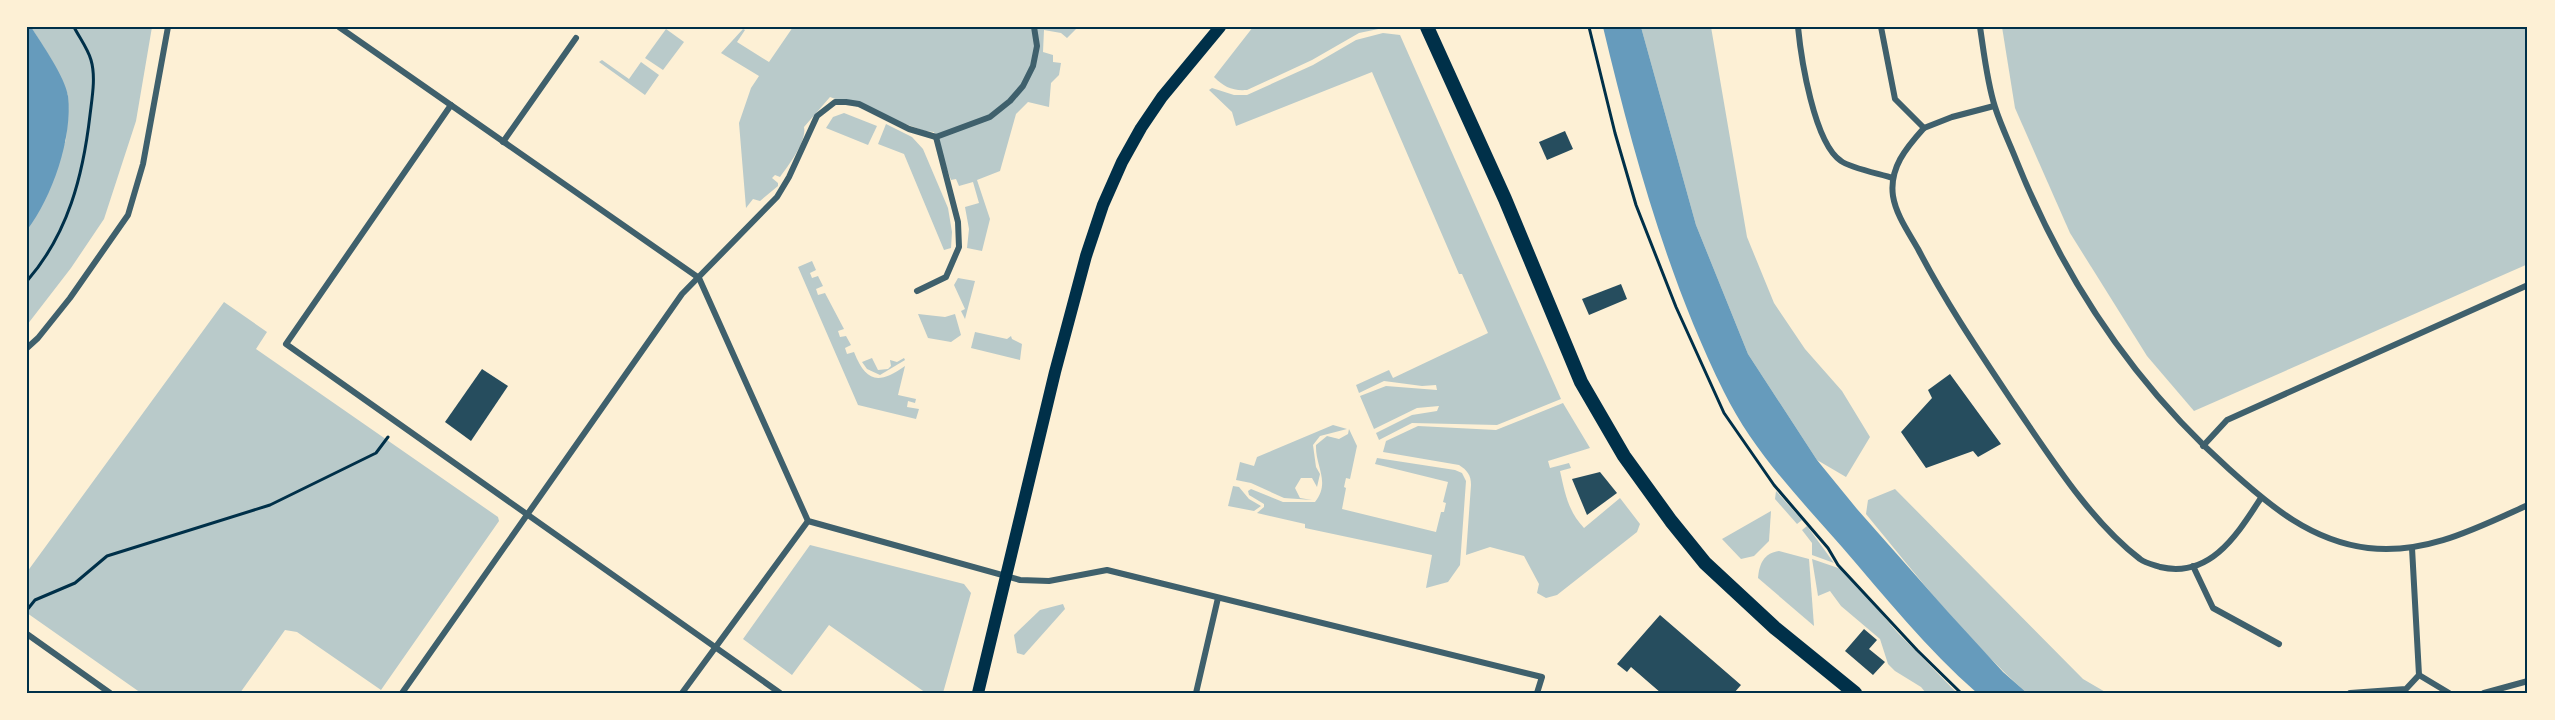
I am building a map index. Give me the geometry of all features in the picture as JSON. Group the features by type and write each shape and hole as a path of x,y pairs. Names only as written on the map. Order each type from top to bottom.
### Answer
{"main road":[{"path":"978,693 1075,295 1103,205 1116,174 1141,128 1162,97 1220,27"},
{"path":"1427,27 1505,199 1577,372 1618,448 1705,563 1775,628 1855,693"}],"street":[{"path":"27,348 70,298 128,215 143,164 168,27"},
{"path":"339,27 699,278 808,521"},
{"path":"402,693 682,294 777,197 789,177 817,116 835,102 859,104 909,129 936,136 990,117 1010,101 1023,86 1033,66 1037,45 1034,27"},
{"path":"1798,27 1808,93 1821,134 1840,161 1893,178"},
{"path":"1881,27 1895,99 1924,128"},
{"path":"1980,27 1994,106 2036,209 2087,304 2120,351 2166,408 2203,446 2261,498 2289,519 2315,533 2340,543 2368,548 2412,548 2454,537 2528,505"},
{"path":"503,142 576,38"},
{"path":"451,105 286,344 780,693"},
{"path":"1994,106 1952,117 1924,128 1897,163 1893,178 1896,209 1932,277 1976,347 2074,489 2119,540 2142,560 2161,567 2177,569 2211,560 2235,537 2261,498"},
{"path":"917,291 946,277 959,247 958,222 936,136"},
{"path":"2203,446 2227,420 2528,285"},
{"path":"808,521 1020,580 1049,581 1107,570 1542,677 1538,693"},
{"path":"682,693 808,521"},
{"path":"2350,693 2406,689 2419,675 2412,548"},
{"path":"2193,566 2212,608 2279,644"},
{"path":"1196,693 1218,598"},
{"path":"27,634 110,693"},
{"path":"2419,675 2449,693"},
{"path":"2484,693 2528,681"}],"path":[{"path":"27,281 47,252 66,217 78,190 83,165 93,92 91,60 74,27"},
{"path":"1589,27 1636,205 1676,308 1724,413 1774,486 1828,548 1838,565 1917,650 1961,693"},
{"path":"27,610 35,600 75,583 107,556 270,505 376,453 388,437"}],"shaded area":[{"path":"31,27 152,27 136,121 104,219 71,268 27,325 27,230 66,140 68,95 51,59"},
{"path":"793,27 1078,27 1067,38 1061,33 1044,30 1043,52 1053,55 1053,62 1061,63 1059,75 1051,83 1049,107 1028,102 1016,114 1000,171 977,180 990,219 982,251 967,248 969,229 965,207 979,203 973,182 959,186 956,179 951,180 934,132 925,131 830,97 804,127 803,139 788,166 780,177 775,175 772,178 778,186 760,201 753,199 746,208 739,123 751,88 759,76 721,53 743,29 745,30 737,42 769,62"},
{"path":"1253,27 1388,27 1359,33 1312,60 1247,90 1229,88 1214,77"},
{"path":"1641,27 1711,27 1747,237 1774,303 1805,349 1842,391 1870,437 1846,477 1817,460 1748,354 1696,225"},
{"path":"2002,27 2528,27 2528,264 2194,411 2147,356 2070,233 2015,108"},
{"path":"666,29 684,42 663,70 645,58"},
{"path":"1383,33 1400,35 1561,399 1497,425 1412,423 1379,440 1376,433 1412,415 1437,411 1439,406 1417,408 1374,429 1360,396 1386,386 1437,390 1436,385 1422,386 1384,381 1359,393 1356,385 1389,370 1393,378 1488,333 1462,274 1459,274 1372,72 1236,126 1232,112 1209,90 1212,88 1234,95 1247,95 1313,65 1356,40"},
{"path":"602,60 629,79 641,62 659,75 645,95 599,62"},
{"path":"844,113 877,126 868,145 826,128 833,117"},
{"path":"886,124 912,137 923,149 948,208 952,232 951,248 944,250 904,154 878,144"},
{"path":"812,261 816,270 810,273 812,278 818,276 823,286 816,289 818,295 825,293 844,329 838,331 840,337 846,336 851,345 845,348 847,354 854,352 863,370 874,377 887,376 905,366 898,395 916,399 915,403 908,401 907,407 919,409 916,419 858,405 798,267"},
{"path":"958,278 975,281 965,319 961,311 965,309 954,285"},
{"path":"224,302 267,332 256,349 498,517 499,521 381,690 297,632 285,630 240,693 141,693 27,613 27,572"},
{"path":"918,314 945,317 955,314 961,335 951,342 928,338"},
{"path":"975,332 1007,339 1011,336 1012,339 1022,344 1020,360 971,348"},
{"path":"872,358 878,370 888,369 891,366 890,360 897,362 904,358 905,360 880,375 867,369 862,362"},
{"path":"1563,403 1590,448 1548,461 1550,468 1569,463 1571,468 1560,471 1574,515 1584,528 1620,498 1640,524 1637,532 1557,595 1546,598 1537,593 1539,584 1524,556 1490,547 1466,555 1471,485 1464,469 1459,465 1383,452 1386,441 1418,426 1496,430"},
{"path":"1333,425 1347,429 1320,436 1313,445 1316,467 1320,474 1317,487 1312,478 1301,478 1295,488 1300,498 1312,500 1284,498 1251,483 1236,480 1240,462 1254,466 1257,457"},
{"path":"1349,429 1357,446 1350,479 1346,478 1342,509 1436,532 1441,512 1444,512 1446,503 1443,502 1448,482 1375,464 1377,458 1462,473 1466,481 1460,565 1448,582 1426,588 1432,555 1305,528 1305,524 1257,513 1264,507 1264,504 1249,495 1248,491 1251,489 1283,502 1315,502 1322,488 1316,445 1327,436 1339,439 1348,434"},
{"path":"1233,486 1239,487 1249,499 1261,506 1254,511 1228,506"},
{"path":"1895,489 2083,679 2107,693 2027,693 2005,673 1943,607 1866,514 1868,500"},
{"path":"1776,491 1802,520 1797,524 1775,499"},
{"path":"1771,511 1769,541 1754,556 1741,559 1722,539"},
{"path":"1807,526 1834,563 1812,555 1812,543 1802,530"},
{"path":"810,545 964,584 971,593 943,693 926,693 829,625 792,675 743,639"},
{"path":"1779,551 1809,559 1814,626 1758,578 1763,560"},
{"path":"1812,559 1844,570 1897,632 1957,693 1926,693 1921,687 1895,671 1888,664 1880,639 1841,606 1830,591 1818,596"},
{"path":"1063,604 1065,609 1024,655 1017,653 1014,635 1040,610"}],"water":[{"path":"27,27 31,27 63,80 68,96 69,112 59,166 45,201 27,230"},
{"path":"1603,27 1641,27 1696,225 1748,354 1817,460 1857,509 2003,672 2027,693 1977,693 1941,659 1793,492 1763,454 1736,414 1685,304 1653,213"}],"building":[{"path":"1565,131 1573,149 1547,160 1539,142"},
{"path":"1621,284 1627,299 1589,315 1582,299"},
{"path":"482,369 508,386 471,441 445,422"},
{"path":"1950,374 2001,444 1978,457 1973,451 1926,468 1901,432 1932,398 1928,390"},
{"path":"1600,472 1617,493 1587,515 1572,479"},
{"path":"1660,615 1741,685 1734,693 1661,693 1631,667 1627,672 1617,664"},
{"path":"1864,629 1877,640 1869,649 1885,662 1873,675 1845,651"}]}
